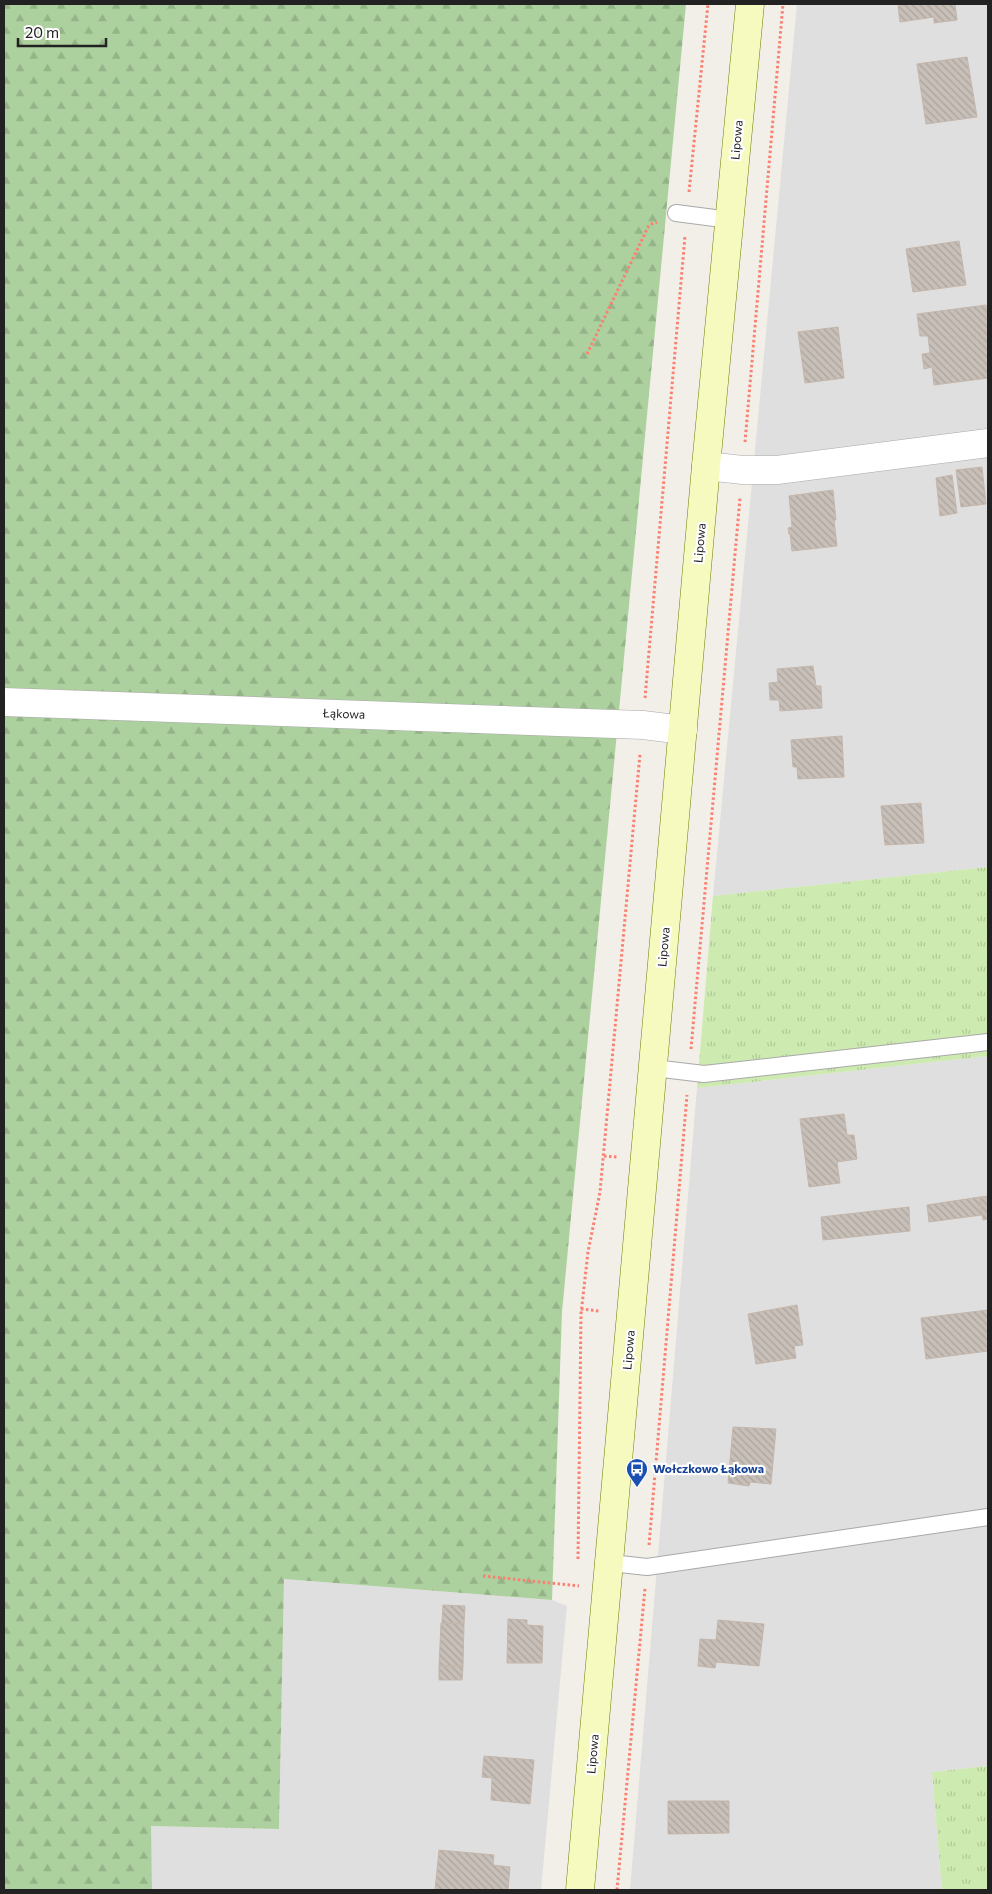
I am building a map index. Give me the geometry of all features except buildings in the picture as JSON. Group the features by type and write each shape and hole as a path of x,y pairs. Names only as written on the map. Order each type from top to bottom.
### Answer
{"street":[{"name":"Lipowa","path":"580,1890 611,1563 706,466 750,4"},
{"path":"706,466 743,470 776,470 988,443"},
{"name":"Łąkowa","path":"4,702 643,725 683,730"}],"lane":[{"path":"681,214 730,220"},
{"path":"654,1068 704,1074 988,1042"},
{"path":"611,1563 647,1567 988,1517"}],"path":[{"path":"578,1567 581,1309 588,1252 601,1183 643,725 681,214 708,4"},
{"path":"617,1890 647,1567 783,4"},
{"path":"587,354 649,225 681,214"},
{"path":"581,1309 599,1311"},
{"path":"483,1576 607,1590"},
{"path":"578,1577 578,1596"}],"shaded area":[{"path":"797,4 988,4 988,867 713,896"},
{"path":"988,1056 988,1766 932,1772 942,1890 630,1890 697,1088"},
{"path":"284,1579 552,1600 567,1606 541,1890 152,1890 150,1826 279,1829"}],"green space":[{"path":"4,4 686,4 562,1312 552,1600 284,1579 279,1829 151,1826 152,1890 4,1890"},
{"path":"988,867 988,1056 697,1088 713,896"},
{"path":"988,1766 988,1890 942,1890 932,1772"}],"place":[{"name":"Wołczkowo Łąkowa","path":"637,1488"}]}
